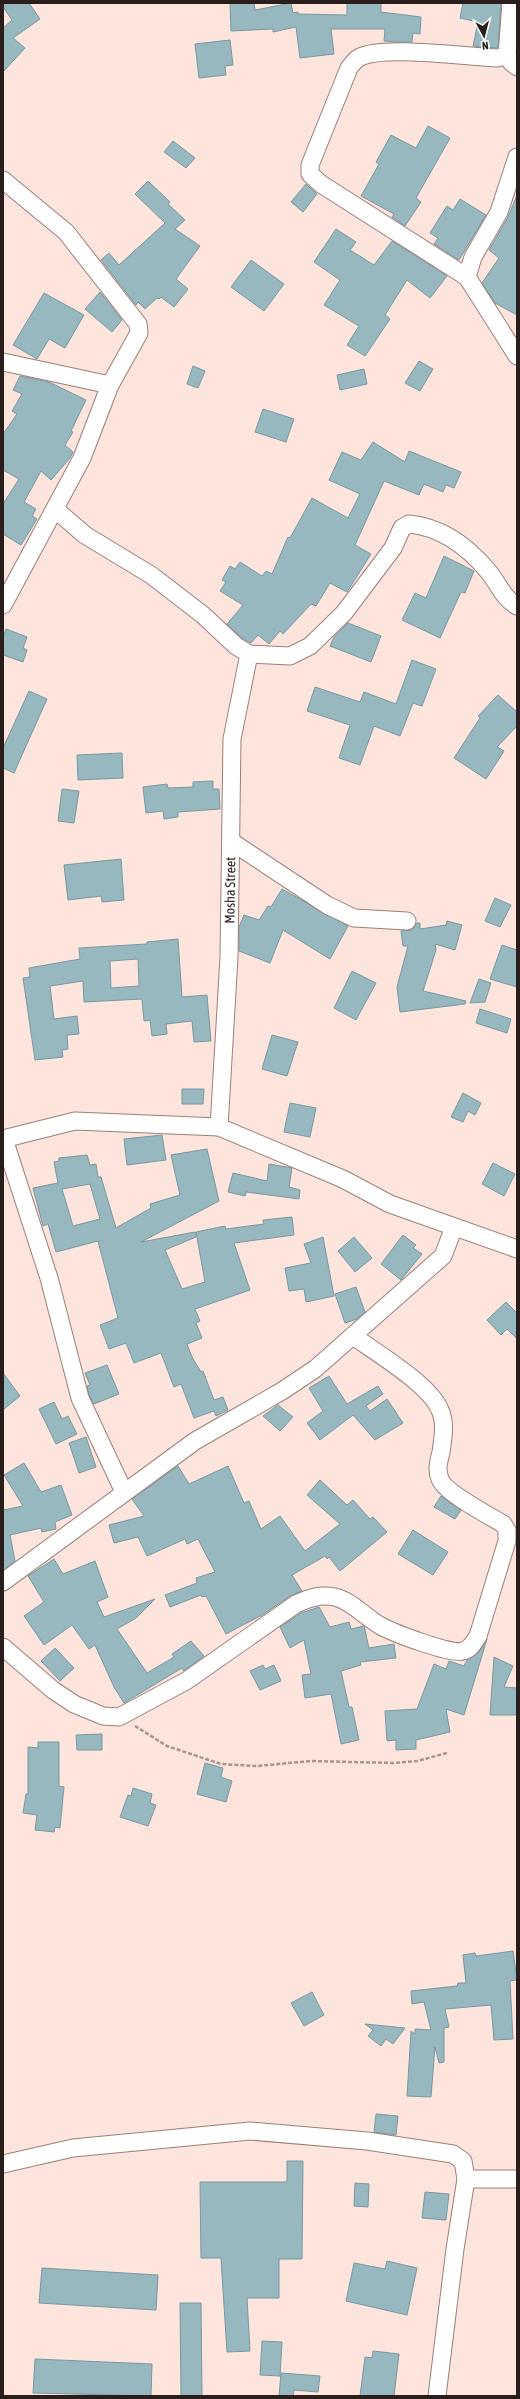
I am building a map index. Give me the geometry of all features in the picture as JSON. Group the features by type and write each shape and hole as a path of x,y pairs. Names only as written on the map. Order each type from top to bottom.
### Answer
{"street":[{"path":"511,3 512,61 498,58 434,53 371,53 358,58 349,68 310,165 310,174 321,184 467,277 517,356"},
{"path":"467,277 473,257 498,212 517,157"},
{"path":"3,180 66,232 138,324 139,333 110,385 82,458 56,510 3,606"},
{"path":"3,362 110,385"},
{"path":"56,510 85,535 151,575 203,615 236,646 249,654 290,656 310,646 344,613 393,548 402,528 409,524 442,532 465,547 489,572 502,594 517,606"},
{"name":"Mosha Street","path":"219,1127 229,957 232,842 232,739 249,654"},
{"path":"232,842 327,905 354,918 407,921"},
{"path":"124,1492 80,1398 49,1278 3,1139 75,1122 219,1127 343,1179 390,1204 517,1249"},
{"path":"3,1582 195,1441 282,1391 315,1369 354,1336 372,1317 430,1270 443,1256 454,1227"},
{"path":"3,1647 52,1690 74,1704 103,1716 119,1717 186,1681 235,1649 296,1604 316,1596 335,1597 350,1604 382,1627 430,1645 457,1652 470,1647 478,1636 507,1542 507,1530 503,1524 449,1489 440,1480 437,1468 444,1435 443,1423 441,1410 431,1393 354,1336"},
{"path":"3,2164 73,2148 250,2131 367,2141 453,2154 463,2161 466,2179 455,2250 437,2396"},
{"path":"466,2179 517,2178"}],"path":[{"path":"119,1717 167,1746 221,1764 257,1766 311,1761 394,1763 447,1753"}],"building":[{"path":"3,3 29,3 40,19 13,38 25,48 3,72 3,28 12,20 3,7"},
{"path":"230,3 254,3 255,10 291,3 293,13 347,15 347,3 381,3 381,12 421,17 420,34 413,33 412,42 394,42 384,41 385,29 331,29 334,54 300,58 296,27 273,32 273,29 231,31"},
{"path":"463,3 501,3 498,48 473,46 478,22 460,18"},
{"path":"230,40 233,65 225,66 226,75 199,78 195,44"},
{"path":"428,126 450,138 416,198 421,202 405,226 392,217 394,214 361,196 379,164 376,162 391,135 416,148"},
{"path":"173,141 195,158 186,168 164,152"},
{"path":"148,181 170,202 168,204 185,220 175,229 200,246 176,279 188,289 174,307 161,297 159,299 157,298 145,309 138,302 136,305 101,260 109,253 119,265 165,223 135,194"},
{"path":"306,184 317,194 303,212 291,202"},
{"path":"517,195 517,315 495,303 482,283 499,258 489,250 508,217"},
{"path":"460,199 486,215 459,260 434,244 438,238 430,233 447,206 453,210"},
{"path":"336,229 356,242 350,250 374,265 392,241 447,276 430,298 407,280 385,315 390,319 365,356 347,345 359,326 324,305 340,280 314,262"},
{"path":"251,260 284,284 264,311 231,287"},
{"path":"100,292 122,320 112,332 85,309"},
{"path":"44,293 84,315 65,348 49,339 37,359 13,345"},
{"path":"419,361 433,369 420,391 405,383"},
{"path":"193,366 205,371 198,388 187,384"},
{"path":"364,369 367,384 340,390 337,375"},
{"path":"20,376 49,382 86,400 71,431 73,432 65,445 73,452 70,458 51,480 41,471 24,502 36,509 32,516 37,519 21,545 3,534 3,504 19,479 3,470 3,434 17,414 12,411 22,394 13,390"},
{"path":"263,409 294,419 286,442 255,432"},
{"path":"373,442 405,462 409,451 461,472 454,488 446,485 443,492 424,484 419,495 384,481 355,545 371,554 347,592 330,583 316,606 311,604 283,634 280,631 269,644 258,635 251,643 242,638 227,624 243,605 220,591 226,582 222,580 230,566 235,569 240,562 262,576 266,571 272,574 288,537 290,538 312,498 348,518 360,494 329,480 342,452 361,460"},
{"path":"444,556 474,571 465,593 461,592 440,638 402,620 415,593 426,598"},
{"path":"348,623 381,636 371,662 330,646 334,637"},
{"path":"6,629 27,637 23,648 27,650 23,662 3,655 3,638"},
{"path":"412,660 436,669 422,706 413,703 400,736 374,726 360,765 339,758 350,725 307,711 315,687 360,702 364,692 396,704"},
{"path":"29,691 47,699 14,773 3,768 3,748"},
{"path":"498,695 517,712 517,726 497,747 504,751 486,779 454,758 480,718 478,716"},
{"path":"122,753 123,778 78,780 77,755"},
{"path":"213,781 213,789 219,789 220,809 178,812 178,817 164,819 163,811 146,813 143,787 167,784 168,788 193,787 193,782"},
{"path":"62,789 79,791 74,823 58,821"},
{"path":"121,859 124,900 102,902 101,896 68,900 64,865"},
{"path":"282,889 348,926 330,959 283,930 270,963 239,951 239,927 244,915 259,920 268,906 271,907"},
{"path":"495,898 511,905 500,927 485,921"},
{"path":"447,921 462,925 455,950 435,944 436,950 423,991 466,1001 465,1004 400,1012 397,987 408,946 403,946 401,931 412,930 417,923 420,923 420,929 446,925"},
{"path":"178,939 182,997 207,995 211,1041 194,1042 192,1021 166,1024 167,1034 152,1036 150,1020 144,1021 142,999 84,1002 83,981 50,986 54,1019 77,1016 79,1034 67,1035 68,1049 62,1050 63,1057 35,1060 23,978 30,977 29,968 80,959 79,948 147,944 147,942","holes":["138,959 139,986 111,988 110,961"]},
{"path":"502,945 517,950 517,987 490,979"},
{"path":"352,971 376,983 356,1020 334,1008"},
{"path":"479,979 491,983 485,1002 470,1003"},
{"path":"480,1009 511,1019 507,1033 476,1023"},
{"path":"272,1035 298,1042 287,1076 262,1069"},
{"path":"182,1089 204,1089 203,1104 182,1104"},
{"path":"463,1093 481,1103 475,1115 468,1111 463,1122 451,1117"},
{"path":"290,1103 316,1108 310,1137 284,1132"},
{"path":"162,1135 166,1160 127,1165 124,1139"},
{"path":"207,1149 219,1201 141,1242 195,1232 196,1237 165,1250 182,1289 205,1282 196,1232 225,1226 226,1229 264,1224 263,1220 292,1217 294,1235 234,1243 250,1290 195,1309 200,1321 196,1323 202,1338 187,1344 192,1357 201,1372 203,1371 214,1400 223,1397 228,1410 216,1416 214,1411 194,1418 181,1384 174,1387 161,1353 134,1363 126,1343 109,1349 100,1325 118,1318 98,1241 56,1252 48,1224 43,1226 33,1188 58,1183 54,1162 59,1161 59,1158 87,1155 90,1165 96,1164 98,1177 101,1177 116,1228 151,1208 150,1204 180,1195 171,1155","holes":["90,1184 100,1219 73,1226 62,1189"]},
{"path":"493,1163 515,1174 504,1196 482,1184"},
{"path":"269,1164 292,1168 289,1187 300,1190 299,1199 246,1192 245,1196 228,1192 233,1173 267,1181"},
{"path":"403,1235 416,1245 413,1248 422,1254 401,1280 381,1264"},
{"path":"323,1237 334,1296 306,1302 304,1289 289,1291 285,1268 311,1263 304,1244"},
{"path":"354,1237 372,1258 355,1272 338,1251"},
{"path":"356,1287 365,1312 357,1319 345,1323 335,1294"},
{"path":"506,1302 517,1313 517,1339 507,1329 501,1335 487,1320"},
{"path":"107,1365 119,1394 94,1404 89,1395 87,1386 90,1385 85,1373"},
{"path":"3,1373 20,1396 3,1410"},
{"path":"329,1376 347,1404 378,1386 383,1394 366,1406 370,1411 387,1399 403,1423 375,1440 353,1415 320,1440 307,1423 323,1411 309,1388"},
{"path":"54,1402 62,1419 68,1416 77,1434 56,1444 39,1409"},
{"path":"278,1405 293,1417 280,1431 263,1416"},
{"path":"86,1437 96,1467 79,1473 69,1443"},
{"path":"24,1463 41,1492 61,1485 72,1515 55,1522 56,1529 42,1532 41,1528 10,1535 15,1561 3,1570 3,1510 23,1506 4,1475"},
{"path":"178,1466 189,1484 228,1466 244,1503 249,1501 261,1529 280,1516 305,1551 340,1524 307,1495 320,1480 347,1505 353,1500 370,1519 373,1517 387,1532 340,1571 329,1557 327,1559 325,1556 292,1575 302,1591 290,1596 262,1615 226,1634 206,1596 202,1597 201,1595 170,1607 165,1595 197,1583 196,1578 215,1572 198,1539 187,1544 185,1539 147,1556 138,1537 114,1543 109,1525 144,1516 132,1499"},
{"path":"441,1496 461,1510 455,1519 434,1507"},
{"path":"413,1530 448,1552 433,1575 398,1554"},
{"path":"54,1559 63,1574 95,1561 108,1597 97,1602 104,1617 155,1599 136,1618 117,1629 147,1673 174,1657 172,1654 191,1641 204,1656 184,1671 182,1668 124,1703 114,1687 95,1645 89,1649 72,1625 44,1645 24,1616 44,1602 28,1576"},
{"path":"319,1607 330,1627 349,1622 351,1629 364,1626 369,1648 394,1644 396,1658 360,1662 361,1665 341,1671 349,1707 352,1707 359,1740 341,1744 331,1694 305,1698 302,1675 311,1674 304,1640 290,1648 280,1627 301,1613"},
{"path":"487,1639 464,1715 446,1709 450,1732 416,1740 416,1749 396,1750 396,1740 387,1741 385,1711 417,1709 434,1664 446,1669 449,1661 464,1666 467,1660 479,1652"},
{"path":"55,1648 74,1668 60,1681 41,1661"},
{"path":"494,1657 513,1666 504,1687 517,1688 517,1715 490,1715"},
{"path":"263,1665 265,1669 274,1665 281,1681 260,1690 250,1671"},
{"path":"102,1734 102,1750 77,1750 76,1735"},
{"path":"38,1742 59,1742 59,1786 64,1787 60,1828 55,1827 54,1832 35,1830 37,1815 23,1813 26,1794 28,1794 28,1747 38,1748"},
{"path":"205,1763 223,1768 221,1777 232,1781 226,1802 197,1794"},
{"path":"133,1788 152,1794 150,1803 156,1805 148,1826 120,1817 128,1795 131,1796"},
{"path":"513,1951 517,1980 510,1981 513,2039 494,2040 491,2005 445,2009 449,2027 444,2028 444,2062 439,2063 435,2047 431,2097 407,2096 411,2031 415,2034 415,2029 431,2030 424,2002 412,2004 411,1991 457,1986 458,1983 466,1983 463,1955 475,1953 476,1956"},
{"path":"312,1992 324,2015 304,2026 291,2003"},
{"path":"365,2024 405,2028 393,2044 386,2039 381,2046 368,2036 373,2030"},
{"path":"376,2114 398,2116 396,2135 374,2132"},
{"path":"287,2161 303,2161 302,2259 279,2259 279,2298 247,2298 250,2351 227,2352 221,2258 201,2258 200,2182 287,2182"},
{"path":"355,2183 369,2184 368,2207 354,2206"},
{"path":"425,2192 449,2194 446,2220 422,2218"},
{"path":"387,2261 417,2268 407,2315 346,2301 354,2263 385,2269"},
{"path":"42,2268 158,2275 156,2310 39,2303"},
{"path":"180,2303 201,2303 202,2396 181,2396"},
{"path":"262,2341 282,2342 280,2376 260,2375"},
{"path":"373,2351 399,2354 394,2396 360,2396 365,2357 372,2358"},
{"path":"35,2359 152,2364 151,2396 33,2393"},
{"path":"281,2373 320,2376 318,2392 294,2390 293,2396 279,2396"}]}
